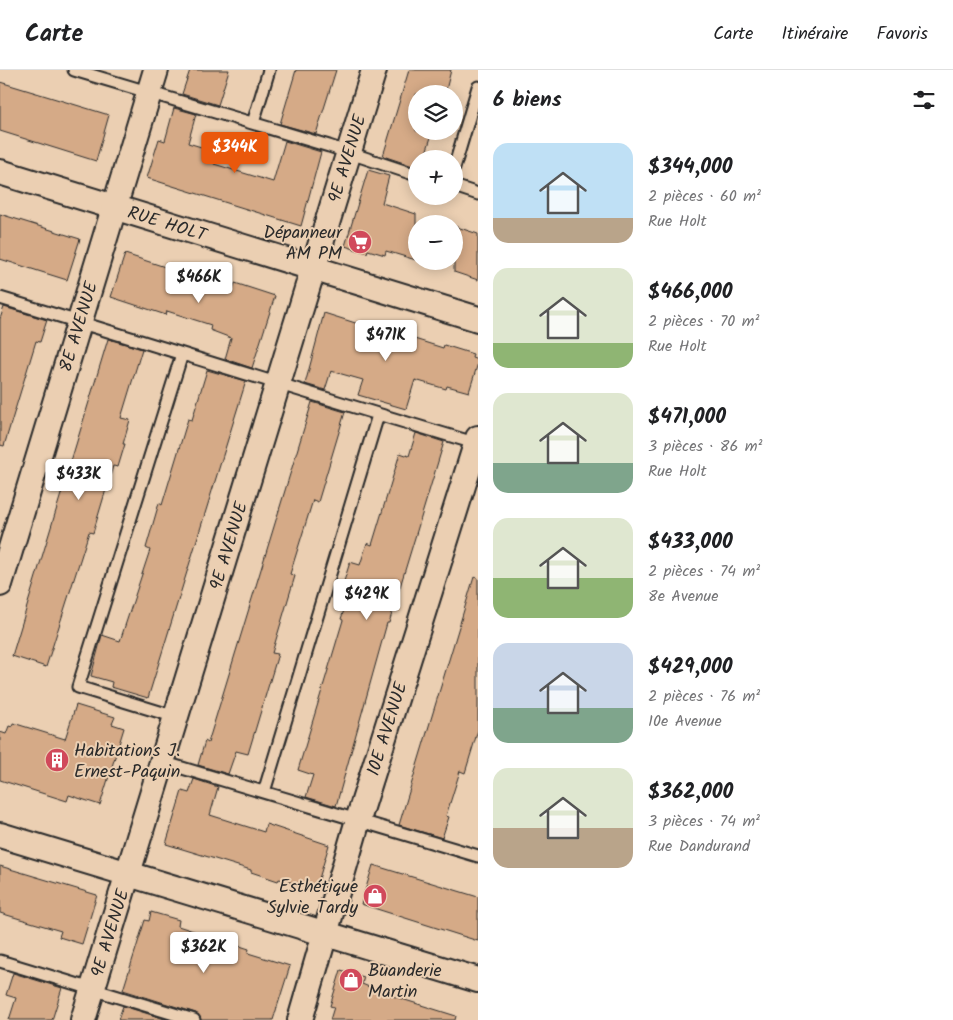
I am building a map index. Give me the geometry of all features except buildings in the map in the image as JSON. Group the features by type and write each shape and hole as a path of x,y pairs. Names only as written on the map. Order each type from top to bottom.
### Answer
{"street":[{"name":"8E AVENUE","path":"0,584 156,70"},
{"name":"9E AVENUE","path":"83,1020 374,70"},
{"name":"RUE HOLT","path":"0,172 478,319"},
{"name":"10E AVENUE","path":"300,1020 326,936 358,820 478,442"},
{"path":"0,835 326,936 478,980"}],"lane":[{"path":"74,70 253,123 408,172"},
{"path":"253,123 269,70"},
{"path":"459,150 478,87"},
{"path":"463,189 478,194"},
{"path":"0,298 279,382 378,415 478,442"},
{"path":"176,717 78,687 182,354"},
{"path":"264,792 378,415"},
{"path":"162,762 476,856 478,844"},
{"path":"0,961 193,1020"}],"place":[{"name":"Dépanneur AM PM","path":"360,242"},
{"name":"Habitations J. Ernest-Paquin","path":"57,760"},
{"name":"Esthétique Sylvie Tardy","path":"375,896"},
{"name":"Buanderie Martin","path":"351,980"}]}
